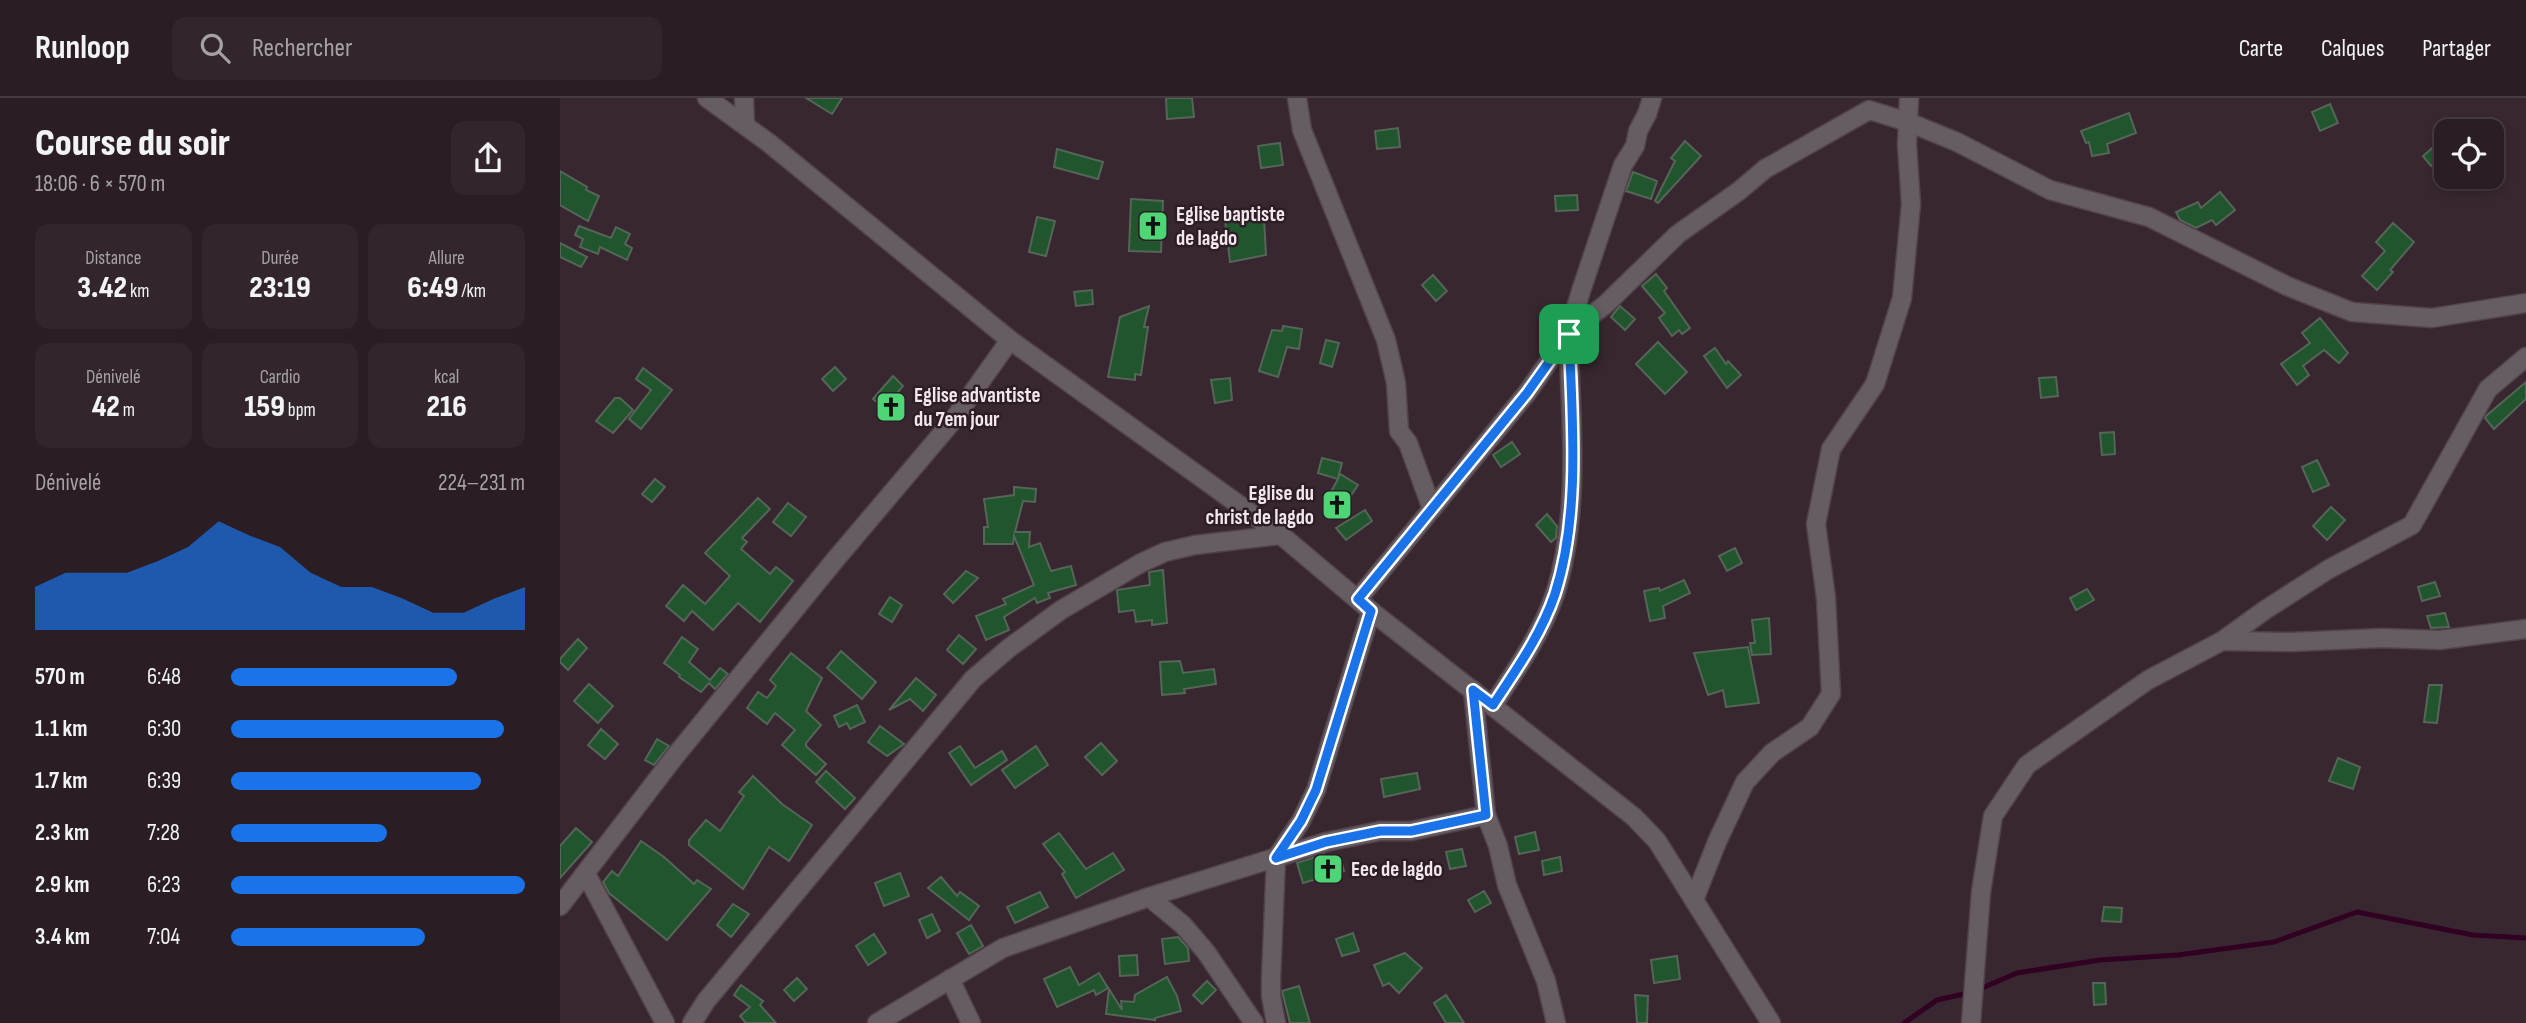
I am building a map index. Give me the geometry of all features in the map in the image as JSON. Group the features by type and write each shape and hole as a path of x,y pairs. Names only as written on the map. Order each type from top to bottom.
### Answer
{"street":[{"path":"707,98 745,125 1010,340 1281,535 1365,605 1634,817 1657,841 1771,1023"},
{"path":"744,98 745,125"},
{"path":"1297,98 1302,130 1386,340 1396,383 1399,431 1408,443 1432,509"},
{"path":"1493,705 1533,644 1554,595 1564,559 1571,495 1569,334 1623,165 1635,146 1638,131 1652,98"},
{"path":"1695,900 1717,842 1745,782 1772,753 1810,727 1831,694 1826,598 1816,524 1831,449 1875,384 1902,298 1911,204 1909,98"},
{"path":"1276,1023 1271,979 1276,858 1301,821 1316,790 1365,605 1432,509 1527,393 1569,334 1606,304 1678,234 1765,169 1869,110 1957,142 2050,190 2149,217 2287,286 2352,312 2432,318 2526,303"},
{"path":"560,906 676,755 951,423 1010,340"},
{"path":"1971,1023 1981,892 1993,816 2027,765 2148,680 2222,641 2329,569 2412,525 2488,389 2526,357"},
{"path":"692,1023 706,1001 973,679 1009,648 1061,610 1141,562 1165,552 1195,545 1281,535"},
{"path":"2222,641 2291,642 2382,638 2440,640 2526,629"},
{"path":"1473,690 1486,815 1498,846 1507,885 1546,981 1556,1023"},
{"path":"877,1023 1003,948 1149,897 1326,842 1380,831 1411,831 1486,815"},
{"path":"586,874 665,1023"},
{"path":"1149,897 1183,925 1206,952 1254,1023"},
{"path":"950,979 971,1023"}],"building":[{"path":"806,98 842,98 832,114"},
{"path":"1166,98 1192,98 1194,117 1167,119"},
{"path":"2330,104 2338,123 2320,131 2312,112"},
{"path":"2129,113 2136,133 2107,144 2109,153 2092,156 2089,142 2086,143 2081,131"},
{"path":"1398,128 1400,147 1377,149 1375,131"},
{"path":"1685,141 1701,156 1658,203 1655,201 1675,161 1671,158"},
{"path":"1280,143 1283,165 1261,168 1258,146"},
{"path":"2434,146 2434,163 2431,166 2423,156"},
{"path":"1057,149 1103,162 1098,179 1054,167"},
{"path":"560,171 599,196 588,221 560,205"},
{"path":"1633,172 1657,181 1651,199 1626,191"},
{"path":"2220,192 2235,210 2216,225 2212,220 2196,228 2180,220 2176,212 2198,202 2201,208"},
{"path":"1577,195 1578,210 1556,211 1555,196"},
{"path":"1131,199 1163,201 1161,252 1129,251"},
{"path":"1037,217 1055,221 1046,256 1029,252"},
{"path":"1264,218 1266,255 1230,262 1225,220"},
{"path":"2393,223 2414,242 2377,290 2362,276 2385,251 2376,242"},
{"path":"579,226 611,238 616,227 630,234 625,244 632,248 627,260 600,247 598,254 580,247 583,239 575,235"},
{"path":"560,243 587,257 581,267 560,257"},
{"path":"1656,274 1667,288 1664,291 1690,328 1682,334 1679,330 1672,336 1659,318 1665,313 1642,286"},
{"path":"1433,275 1447,291 1436,301 1422,285"},
{"path":"1092,290 1093,304 1076,306 1074,292"},
{"path":"1149,306 1144,327 1148,327 1141,375 1135,374 1135,380 1108,377 1120,317"},
{"path":"1620,306 1635,319 1625,330 1611,317"},
{"path":"2320,318 2348,353 2339,363 2324,350 2303,366 2309,375 2297,385 2281,364 2310,343 2302,333"},
{"path":"1283,326 1302,329 1299,349 1287,347 1278,377 1259,371 1272,330 1282,331"},
{"path":"1326,340 1339,343 1332,367 1320,363"},
{"path":"1658,342 1687,372 1665,394 1636,364"},
{"path":"1715,348 1726,364 1728,361 1741,375 1727,388 1704,356"},
{"path":"835,367 846,379 833,391 822,379"},
{"path":"643,368 672,390 641,429 629,419 651,390 636,379"},
{"path":"893,376 903,386 884,408 873,399"},
{"path":"2056,377 2058,396 2041,398 2039,378"},
{"path":"1230,378 1232,400 1215,403 1211,380"},
{"path":"2526,382 2526,399 2494,429 2486,416"},
{"path":"615,398 620,398 633,410 613,433 596,421"},
{"path":"2114,432 2115,454 2102,455 2100,433"},
{"path":"1512,442 1520,454 1501,467 1493,455"},
{"path":"1322,458 1342,463 1338,478 1340,474 1358,485 1341,510 1326,501 1338,479 1318,473"},
{"path":"2317,460 2329,485 2313,492 2302,467"},
{"path":"655,479 665,487 652,502 642,494"},
{"path":"1014,487 1036,489 1035,502 1023,501 1015,532 1030,532 1029,547 1040,543 1051,571 1071,566 1076,585 1048,593 1050,598 1037,603 1035,598 1004,617 1009,630 986,640 976,616 1006,604 1003,599 1034,585 1014,536 1013,544 984,544 984,527 988,527 984,499 1014,495"},
{"path":"758,498 770,509 742,538 747,542 741,549 770,574 776,567 793,581 760,622 738,603 713,630 692,611 684,621 666,606 683,585 705,604 730,576 705,553"},
{"path":"788,503 806,517 791,536 773,522"},
{"path":"2331,507 2345,520 2327,540 2313,526"},
{"path":"1365,510 1372,521 1346,540 1336,528"},
{"path":"1547,514 1557,526 1556,538 1551,542 1536,525"},
{"path":"1735,548 1742,563 1727,571 1719,556"},
{"path":"1163,570 1167,623 1152,625 1152,620 1136,622 1134,610 1119,612 1117,590 1150,585 1149,572"},
{"path":"966,571 978,578 953,603 944,594"},
{"path":"1684,580 1690,593 1663,606 1665,618 1650,621 1644,591 1659,588 1660,591"},
{"path":"2435,582 2440,596 2422,601 2418,587"},
{"path":"2087,589 2094,600 2076,610 2070,598"},
{"path":"890,597 902,605 892,622 879,614"},
{"path":"2445,613 2449,627 2431,628 2427,616"},
{"path":"1769,618 1771,654 1752,655 1750,643 1755,643 1752,620"},
{"path":"959,635 976,649 963,664 947,650"},
{"path":"682,637 698,649 689,662 710,680 720,668 728,674 715,689 709,683 701,692 664,663"},
{"path":"578,639 587,648 568,670 560,659"},
{"path":"1748,647 1759,703 1726,707 1723,690 1708,695 1694,653"},
{"path":"841,651 876,682 862,699 827,668"},
{"path":"791,653 822,678 806,711 821,725 806,743 826,764 816,775 782,745 795,730 775,713 767,724 747,708 758,692 767,698 776,686 770,680"},
{"path":"1180,661 1183,673 1214,669 1216,684 1184,689 1185,693 1162,695 1160,662"},
{"path":"916,678 936,695 923,711 910,699 889,710"},
{"path":"589,684 613,706 598,723 574,701"},
{"path":"2429,685 2442,685 2437,723 2424,722"},
{"path":"857,705 865,722 850,729 847,723 839,727 834,716"},
{"path":"880,726 904,744 887,756 868,742"},
{"path":"601,729 618,744 605,759 588,745"},
{"path":"657,739 669,746 654,765 645,760"},
{"path":"1101,743 1117,761 1102,775 1085,757"},
{"path":"960,746 975,768 1002,751 1007,760 971,785 949,753"},
{"path":"1036,746 1048,765 1015,788 1002,770"},
{"path":"2338,758 2360,767 2353,789 2329,781"},
{"path":"826,771 855,798 845,809 816,782"},
{"path":"1417,773 1420,789 1384,797 1381,779"},
{"path":"753,776 782,804 812,825 789,861 769,847 743,889 689,845 689,840 706,820 720,831 744,796 739,792"},
{"path":"576,828 592,842 560,878 560,846"},
{"path":"1535,832 1539,850 1519,854 1515,837"},
{"path":"1059,833 1086,869 1113,853 1124,870 1076,898 1062,874 1065,872 1043,844"},
{"path":"641,841 694,884 697,880 711,889 667,940 609,893 603,882 612,871 618,876"},
{"path":"1462,849 1466,866 1450,869 1446,852"},
{"path":"1324,854 1326,862 1340,857 1344,871 1303,883 1297,863"},
{"path":"1560,857 1562,871 1544,875 1542,861"},
{"path":"900,873 909,896 884,906 875,883"},
{"path":"941,877 957,896 960,892 979,906 969,920 928,888"},
{"path":"1484,891 1491,903 1475,912 1468,900"},
{"path":"1040,892 1048,907 1015,923 1007,907"},
{"path":"733,904 749,914 731,937 717,925"},
{"path":"2104,907 2122,908 2121,922 2102,921"},
{"path":"932,914 940,931 927,938 919,920"},
{"path":"971,925 983,946 969,954 957,933"},
{"path":"1353,933 1359,951 1342,956 1336,939"},
{"path":"874,934 886,953 868,965 856,946"},
{"path":"1178,937 1188,948 1189,961 1165,964 1162,939"},
{"path":"1405,953 1422,968 1399,993 1389,983 1383,986 1374,965"},
{"path":"1137,955 1138,975 1120,976 1119,956"},
{"path":"1677,956 1680,979 1654,983 1651,960"},
{"path":"1070,967 1079,985 1099,973 1108,988 1096,995 1094,990 1057,1007 1044,979"},
{"path":"1167,977 1181,1011 1155,1020 1106,1014 1109,989 1122,1010 1121,1001 1134,1002 1135,995"},
{"path":"797,978 807,989 794,1001 784,990"},
{"path":"1207,981 1216,990 1202,1004 1193,995"},
{"path":"2093,983 2105,983 2106,1004 2094,1005"},
{"path":"741,985 763,1001 760,1005 776,1023 746,1023 740,1016 750,1007 734,995"},
{"path":"1299,986 1310,1023 1290,1023 1282,991"},
{"path":"1446,995 1464,1023 1446,1023 1434,1003"},
{"path":"1635,995 1648,996 1647,1023 1637,1023"}],"waterway":[{"path":"1904,1023 1937,1000 1973,992 2017,973 2100,960 2178,955 2274,942 2357,912 2473,935 2526,938"}],"place":[{"name":"Eglise baptiste de lagdo","path":"1153,226"},
{"name":"Eglise advantiste du 7em jour","path":"891,407"},
{"name":"Eglise du christ de lagdo","path":"1337,505"},
{"name":"Eec de lagdo","path":"1328,869"}],"route":[{"path":"1569,334 1571,495 1564,559 1554,595 1533,644 1493,705 1473,690 1486,815 1411,831 1380,831 1326,842 1276,858 1301,821 1316,790 1371,611 1358,599 1527,393 1569,334"}]}
